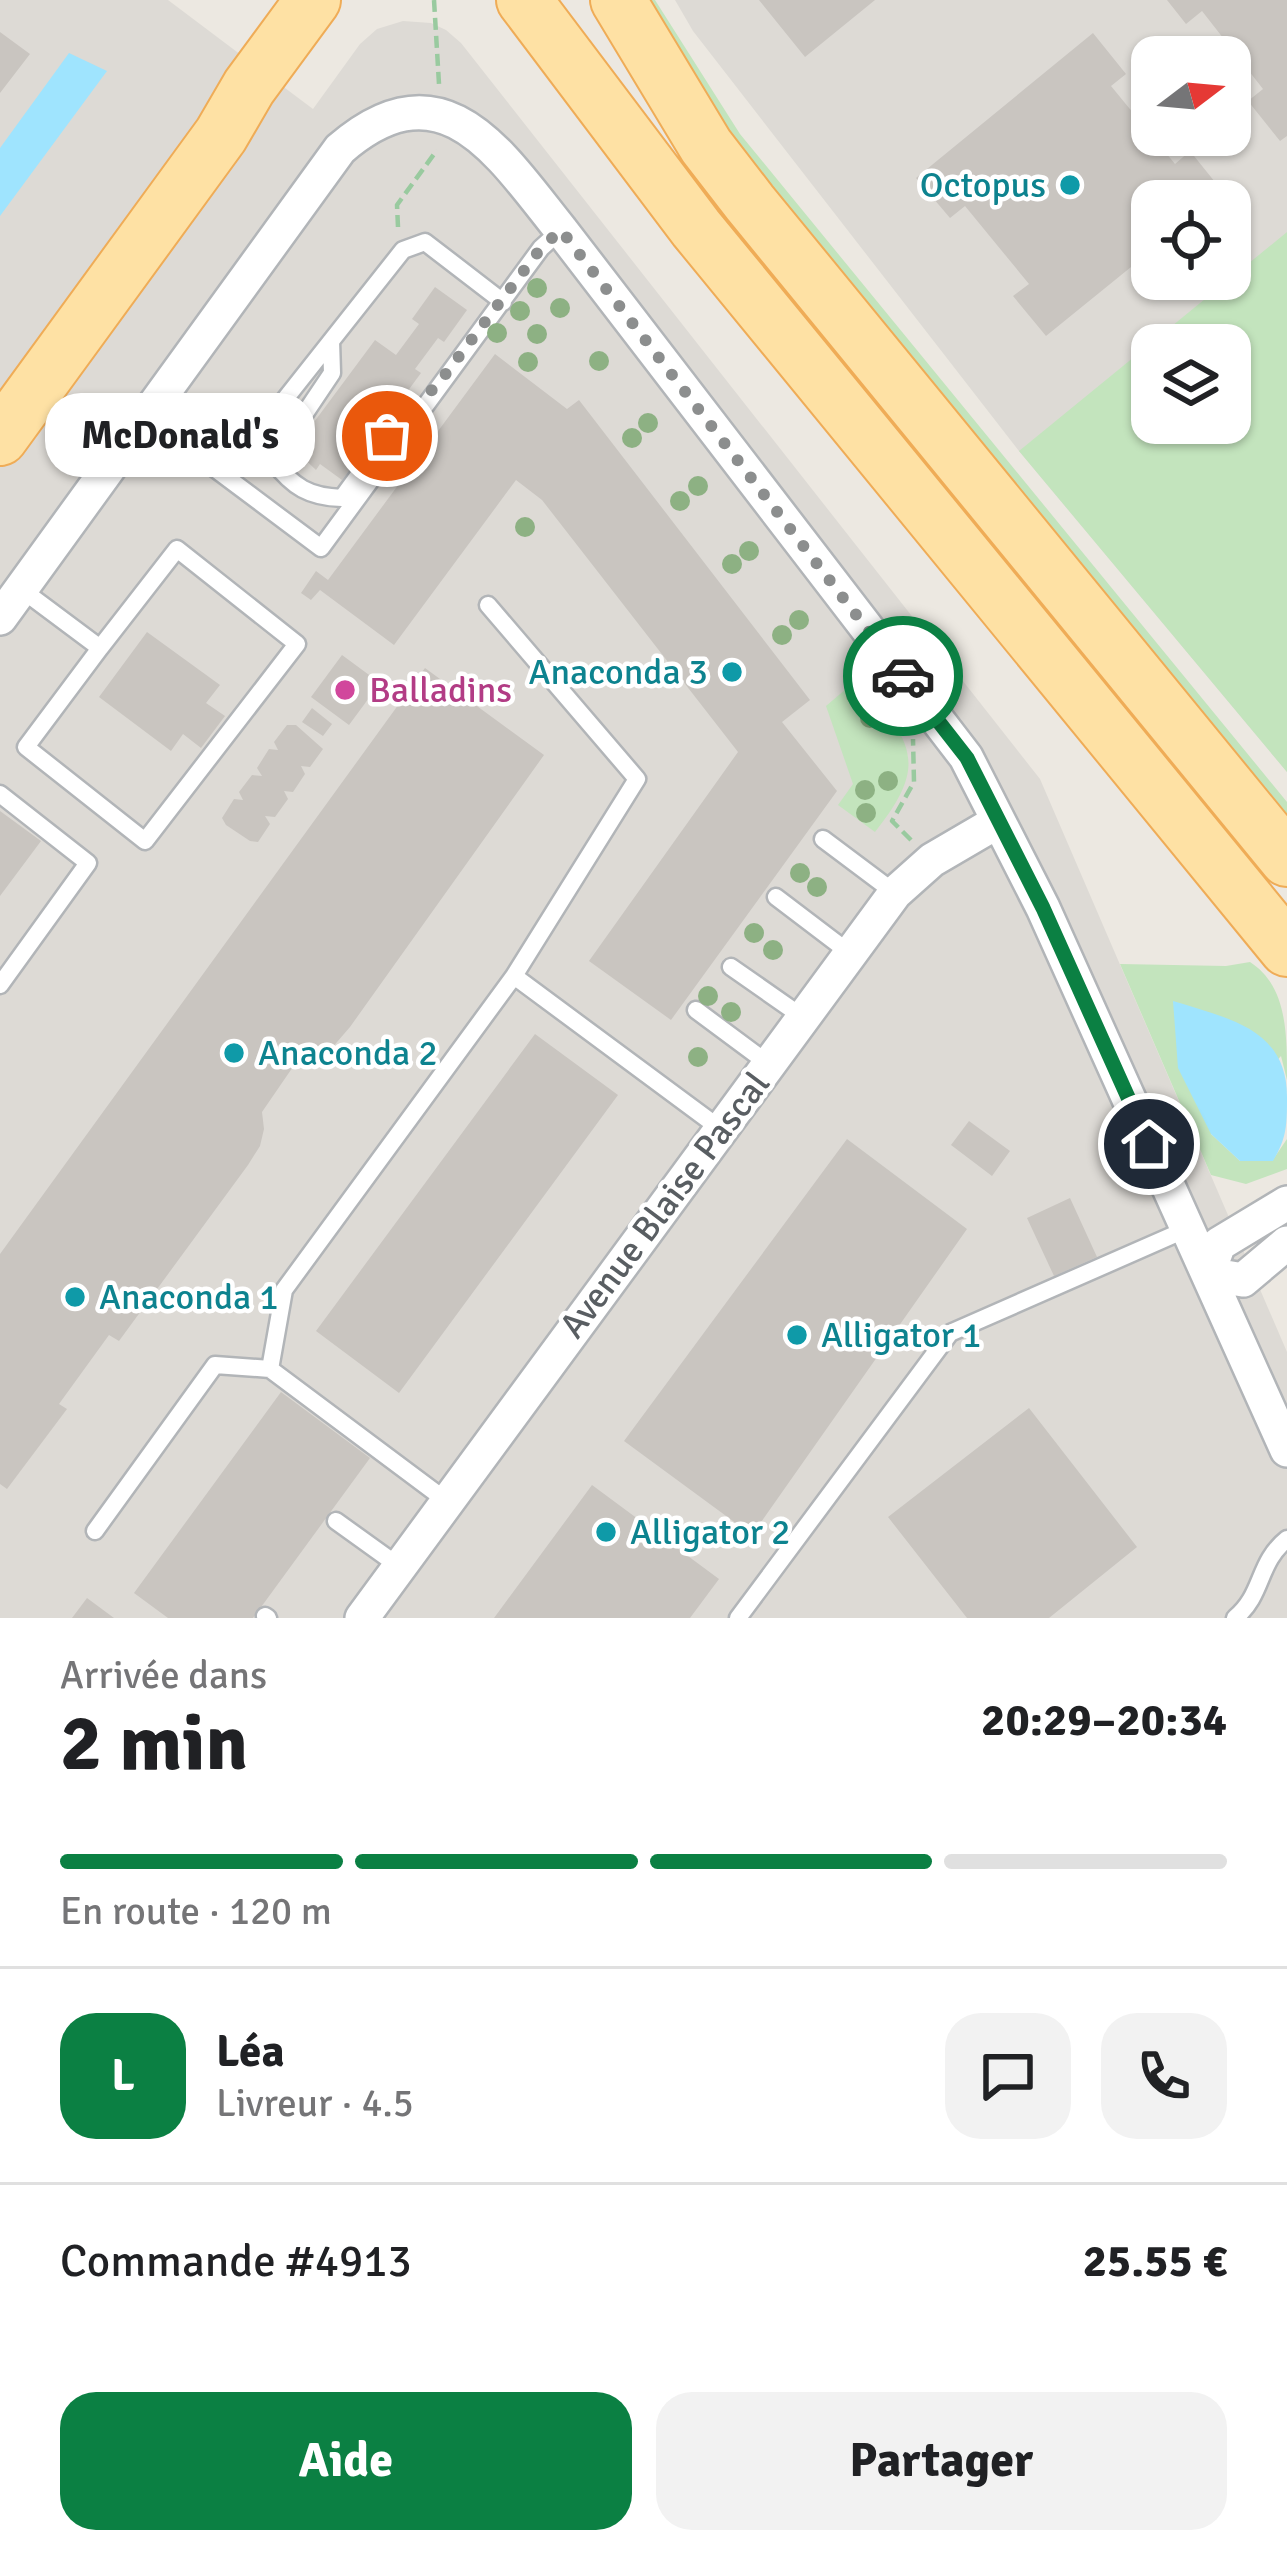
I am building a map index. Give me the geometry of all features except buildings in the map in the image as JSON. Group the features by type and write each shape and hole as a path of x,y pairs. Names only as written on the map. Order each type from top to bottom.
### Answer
{"main road":[{"path":"0,438 221,135 313,0"},
{"path":"221,135 262,100 346,0"},
{"path":"524,0 696,228 1287,950"},
{"path":"618,0 728,175 1287,859"}],"street":[{"path":"0,618 340,149 362,130 385,119 426,114 456,118 501,155 561,230 967,758 1043,908 1287,1450"},
{"name":"Avenue Blaise Pascal","path":"362,1618 895,893 932,860 997,822"},
{"path":"1208,1274 1219,1244 1287,1203"},
{"path":"1208,1274 1243,1280 1287,1243"}],"lane":[{"path":"146,417 321,548 435,388 541,248 561,230"},
{"path":"226,475 403,250 425,242 503,302"},
{"path":"331,340 332,373 273,461 289,482 315,497 342,498 410,405 435,388"},
{"path":"177,549 297,644 145,841 26,747 100,648 177,549"},
{"path":"21,589 100,648"},
{"path":"270,1369 284,1290 514,976 638,779 488,605"},
{"path":"0,794 88,863 0,985"},
{"path":"823,839 895,893"},
{"path":"776,897 851,954"},
{"path":"731,967 804,1018"},
{"path":"514,976 722,1130"},
{"path":"696,1010 770,1065"},
{"path":"738,1618 950,1333 1187,1229"},
{"path":"94,1531 215,1365 270,1369 448,1502"},
{"path":"336,1521 400,1567"},
{"path":"1235,1618 1250,1606 1270,1552 1287,1539"}],"path":[{"path":"403,250 397,205 436,152 426,114 434,0"}],"shaded area":[{"path":"0,0 168,0 313,109 360,44 377,29 403,21 431,23 461,43 1040,779 1287,1352 1287,1618 0,1618"},
{"path":"675,0 1287,0 1287,772 1019,451 693,31"}],"green space":[{"path":"638,0 655,0 740,134 1287,802 1287,831 758,185"},
{"path":"1287,232 1287,772 1019,451 1131,359 1131,444 1251,444 1251,324 1174,324 1204,300 1251,300 1251,261"},
{"path":"860,677 891,719 907,752 904,787 875,832 838,805 853,784 826,706"},
{"path":"1250,962 1278,997 1285,1028 1287,1080 1281,1056 1211,1134 1240,1161 1272,1161 1287,1139 1287,1169 1246,1184 1211,1175 1120,964 1226,966"}],"water":[{"path":"69,53 107,71 0,216 0,148"},
{"path":"1173,1001 1233,1021 1265,1041 1277,1055 1284,1074 1287,1115 1284,1138 1273,1161 1240,1161 1211,1134 1178,1068"}],"way so far":[{"path":"387,436 410,405 435,388 541,248 561,230 903,676"}],"place":[{"name":"Octopus","path":"1070,185"},
{"name":"McDonald's","path":"387,436"},
{"name":"Anaconda 3","path":"732,672"},
{"name":"Balladins","path":"345,690"},
{"name":"Anaconda 2","path":"234,1053"},
{"name":"Anaconda 1","path":"75,1297"},
{"name":"Alligator 1","path":"797,1335"},
{"name":"Alligator 2","path":"606,1532"}],"route":[{"path":"903,676 967,758 1043,908 1149,1144"}]}
